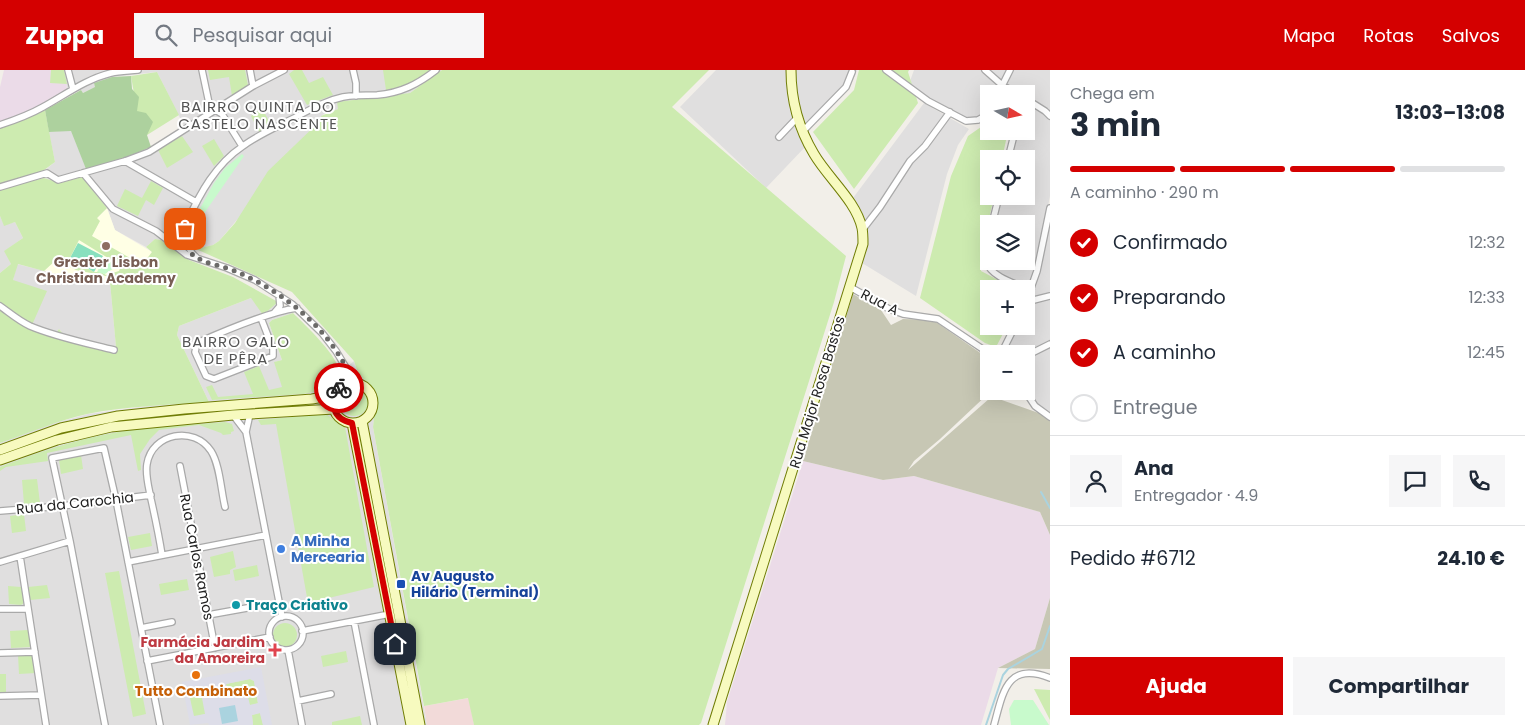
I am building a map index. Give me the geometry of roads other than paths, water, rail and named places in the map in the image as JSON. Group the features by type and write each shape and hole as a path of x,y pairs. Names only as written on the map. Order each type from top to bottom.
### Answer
{"main road":[{"name":"Rua Major Rosa Bastos","path":"714,725 863,244 862,229 854,209 814,154 797,118 791,84 791,70"},
{"path":"0,450 61,428 118,416 312,399 337,392 349,384 360,384 371,396 372,407 362,421 352,423 341,419 334,409 337,392"},
{"path":"0,460 57,440 111,427 233,415 334,409"},
{"path":"362,421 420,725"},
{"path":"352,423 411,725"}],"street":[{"path":"68,70 73,89"},
{"path":"0,125 43,108 73,89 112,71 138,70"},
{"path":"202,70 209,103 215,111 222,114 242,146"},
{"path":"250,70 253,86"},
{"path":"0,187 47,173 58,180 150,152 253,86 284,70"},
{"path":"353,70 356,96"},
{"path":"200,259 191,253 186,238 187,222 196,202 217,171 242,146 319,105 332,100 389,94 406,90 436,70"},
{"path":"803,131 846,86 852,71 859,70"},
{"path":"886,70 928,101 966,121 980,119"},
{"path":"985,70 1002,85 1010,70"},
{"path":"1035,104 1045,110 1050,116"},
{"path":"862,229 880,208 910,161 925,146 950,112"},
{"path":"779,137 797,118"},
{"path":"125,161 196,202"},
{"path":"83,172 112,208 156,231 186,254 234,270 279,295 297,308 322,333 348,371 365,388"},
{"path":"1035,280 1050,208"},
{"path":"170,242 186,238"},
{"path":"990,270 1008,280"},
{"name":"Rua A","path":"850,287 889,309 903,314 938,319 980,347"},
{"path":"274,313 280,306 279,295"},
{"path":"1035,300 1050,296"},
{"path":"274,313 289,302"},
{"path":"0,306 30,326 56,335 114,350"},
{"path":"261,318 274,352 272,356 214,379 206,376 194,352 197,343 261,318 274,313 297,308"},
{"path":"1035,352 1050,344"},
{"path":"337,392 348,371"},
{"path":"1030,400 1034,406 1050,417"},
{"path":"250,414 246,432 282,617"},
{"path":"233,415 246,432"},
{"path":"162,555 147,466 152,450 158,444 169,437 188,436 202,441 212,452 217,466 225,507"},
{"path":"105,725 52,458 104,448 160,725"},
{"name":"Rua Carlos Ramos","path":"180,466 215,648"},
{"name":"Rua da Carochia","path":"0,512 151,495"},
{"path":"128,562 266,535"},
{"path":"0,562 70,541"},
{"path":"20,556 46,725"},
{"path":"208,615 247,608"},
{"path":"0,609 28,609"},
{"path":"302,631 390,614"},
{"path":"287,616 295,619 302,631 298,645 288,650 278,648 271,642 270,627 277,619 282,617 287,616"},
{"path":"354,621 374,725"},
{"path":"141,628 172,622"},
{"path":"147,661 270,637"},
{"path":"288,650 302,725"},
{"path":"0,653 35,652"},
{"path":"994,725 1005,686 1013,679 1020,674 1033,673 1050,678"},
{"path":"298,701 331,694"},
{"path":"0,696 41,695"}],"water":[{"path":"235,705 238,721 222,724 219,708"}],"waterway":[{"path":"1041,492 1050,508"},
{"path":"986,725 1003,675 1008,669 1042,649 1050,626"}],"place":[{"name":"Greater Lisbon Christian Academy","path":"106,246"},
{"name":"A Minha Mercearia","path":"281,549"},
{"name":"Av Augusto Hilário (Terminal)","path":"401,584"},
{"name":"Traço Criativo","path":"236,605"},
{"name":"Farmácia Jardim da Amoreira","path":"275,650"},
{"name":"Tutto Combinato","path":"196,675"}],"district":[{"name":"BAIRRO QUINTA DO CASTELO NASCENTE","path":"258,114"},
{"name":"BAIRRO GALO DE PÊRA","path":"236,350"}]}
